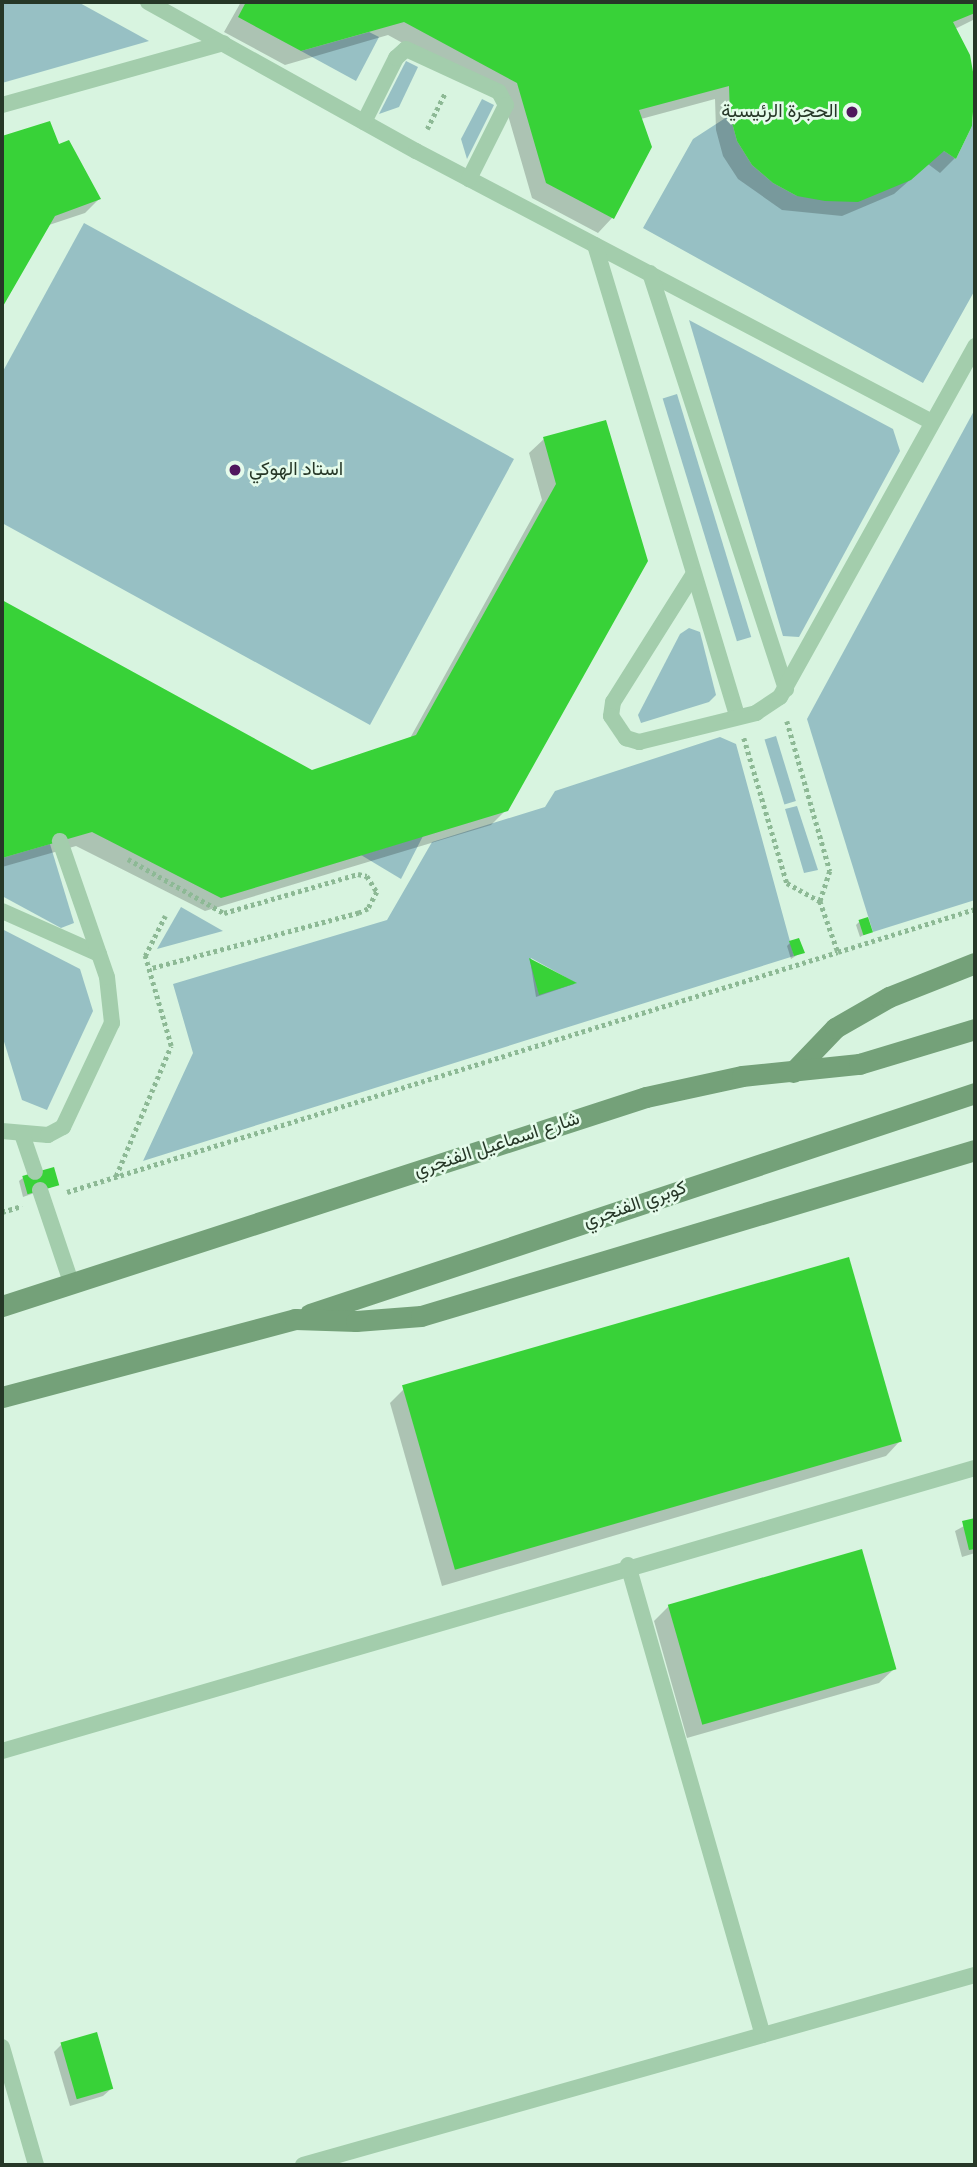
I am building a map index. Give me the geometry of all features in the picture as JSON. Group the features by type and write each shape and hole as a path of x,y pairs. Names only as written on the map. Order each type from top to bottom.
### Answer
{"main road":[{"path":"793,1072 835,1028 889,996 975,963"},
{"path":"793,1072 859,1064 975,1029"},
{"name":"شارع اسماعيل الفنجري","path":"2,1306 646,1097 742,1076 793,1072"},
{"name":"كوبري الفنجري","path":"295,1319 975,1093"},
{"path":"2,1397 295,1319 356,1321 421,1316 975,1150"}],"lane":[{"path":"148,2 469,179 932,422"},
{"path":"2,105 224,43"},
{"path":"364,122 400,52 413,48 499,92 506,105 469,179"},
{"path":"595,244 737,716"},
{"path":"650,273 786,688"},
{"path":"694,575 613,702 611,716 616,729 639,741 769,707 786,688 975,346"},
{"path":"2,1131 48,1135 63,1127 106,1041 113,1010 99,954 60,841"},
{"path":"2,911 99,954"},
{"path":"22,1134 35,1172"},
{"path":"42,1195 71,1282"},
{"path":"2,1751 628,1565 975,1468"},
{"path":"628,1565 763,2035"},
{"path":"303,2165 975,1975"},
{"path":"2,2047 36,2165"}],"path":[{"path":"416,150 457,70"},
{"path":"788,729 830,871 820,901 838,952"},
{"path":"745,741 787,883 820,901"},
{"path":"128,859 225,913 358,874 367,876 377,892 368,909 359,913 150,969"},
{"path":"2,1212 42,1195 116,1177 975,909"},
{"path":"116,1177 171,1046 146,949 165,916"}],"shaded area":[{"path":"2,2 78,2 149,41 2,83"},
{"path":"369,32 379,37 356,81 301,51"},
{"path":"406,61 418,67 399,107 379,114"},
{"path":"482,99 494,105 467,159 461,139"},
{"path":"975,100 975,290 923,383 643,228 693,139 730,115 737,141 752,165 773,183 797,196 944,151 956,159 972,126"},
{"path":"84,223 514,459 370,725 2,523 2,373"},
{"path":"689,320 893,429 900,451 799,637 783,636"},
{"path":"677,394 751,637 737,641 663,398"},
{"path":"975,409 975,900 873,932 807,719"},
{"path":"689,628 700,632 716,695 709,702 641,723 638,715 680,634"},
{"path":"776,736 796,801 784,805 765,740"},
{"path":"720,737 736,744 794,956 143,1161 193,1053 173,984 387,920 432,842 545,807 555,791","holes":["531,958 576,983 539,994"]},
{"path":"797,806 818,870 804,873 785,809"},
{"path":"423,836 401,879 361,855"},
{"path":"50,844 74,923 61,928 2,896 2,858"},
{"path":"181,907 223,931 157,949"},
{"path":"2,929 80,969 93,1011 47,1110 22,1100 2,1035"}],"building":[{"name":"الحجرة الرئيسية","path":"246,2 975,2 975,13 953,22 970,55 975,83 972,126 956,159 944,151 911,180 858,202 825,201 797,196 773,183 752,165 737,141 730,115 729,86 639,110 652,147 614,219 546,183 517,83 404,22 301,51 238,17"},
{"path":"50,121 59,144 69,140 101,199 55,216 2,308 2,136"},
{"path":"606,420 648,561 508,811 221,898 92,832 2,858 2,600 312,770 416,735 556,484 543,437"},
{"path":"868,917 873,932 863,935 858,920"},
{"path":"799,938 805,953 794,956 789,941"},
{"path":"529,958 577,983 539,995"},
{"path":"54,1167 59,1185 28,1194 22,1176"},
{"path":"849,1257 902,1442 455,1570 402,1385"},
{"path":"975,1518 975,1549 969,1550 962,1521"},
{"path":"862,1549 896,1669 702,1725 668,1605"},
{"path":"97,2032 113,2089 77,2099 60,2042"}],"place":[{"name":"الحجرة الرئيسية","path":"852,112"},
{"name":"استاد الهوكي","path":"235,470"}]}
